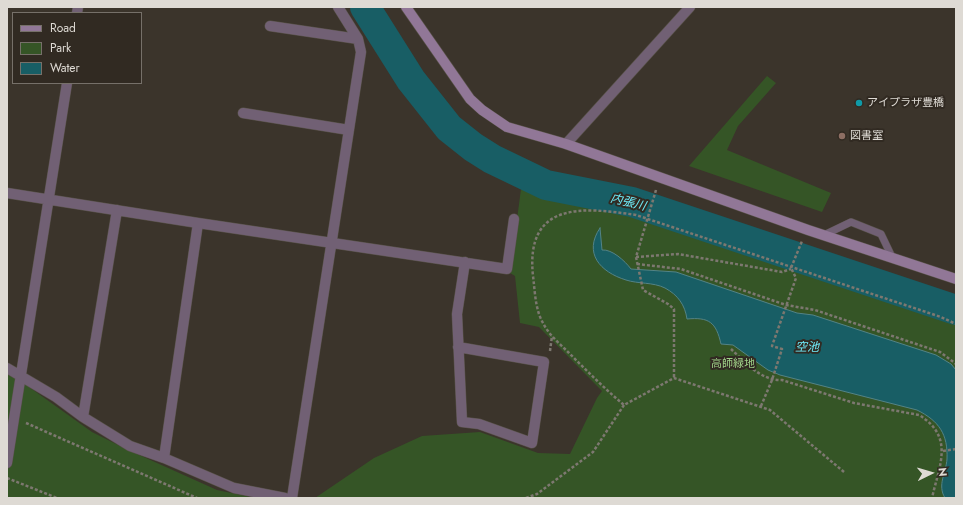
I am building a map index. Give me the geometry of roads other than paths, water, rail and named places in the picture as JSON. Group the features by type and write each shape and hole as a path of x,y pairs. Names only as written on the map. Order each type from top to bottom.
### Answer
{"street":[{"path":"292,498 361,52 358,39 338,7"},
{"path":"566,144 690,7"},
{"path":"409,8 458,85 482,110 506,127 566,144 824,235 956,279"},
{"path":"270,26 358,39"},
{"path":"7,463 66,84"},
{"path":"243,112 349,130"},
{"path":"7,193 508,269 514,219"},
{"path":"83,417 117,210"},
{"path":"164,458 198,223"},
{"path":"458,347 544,362 532,443 480,424 462,422 458,347 457,314 465,262"},
{"path":"7,368 56,397 83,417 130,446 164,458 234,488 285,498"}],"lane":[{"path":"824,235 851,222 881,234 892,257"}],"water":[{"name":"空池","path":"600,228 602,250 614,253 631,269 676,272 797,313 813,315 936,355 951,364 956,370 956,498 945,498 942,488 947,459 944,435 941,429 925,414 917,410 780,375 768,370 733,345 721,344 714,326 706,320 687,319 683,305 670,291 656,285 626,280 602,267 594,253 593,246 595,237"}],"waterway":[{"name":"内張川","path":"365,7 411,80 449,128 473,147 492,159 546,185 632,202 956,310"}],"place":[{"name":"アイプラザ豊橋","path":"859,103"},
{"name":"図書室","path":"842,136"}],"park label":[{"name":"高師緑地","path":"733,364"}]}
